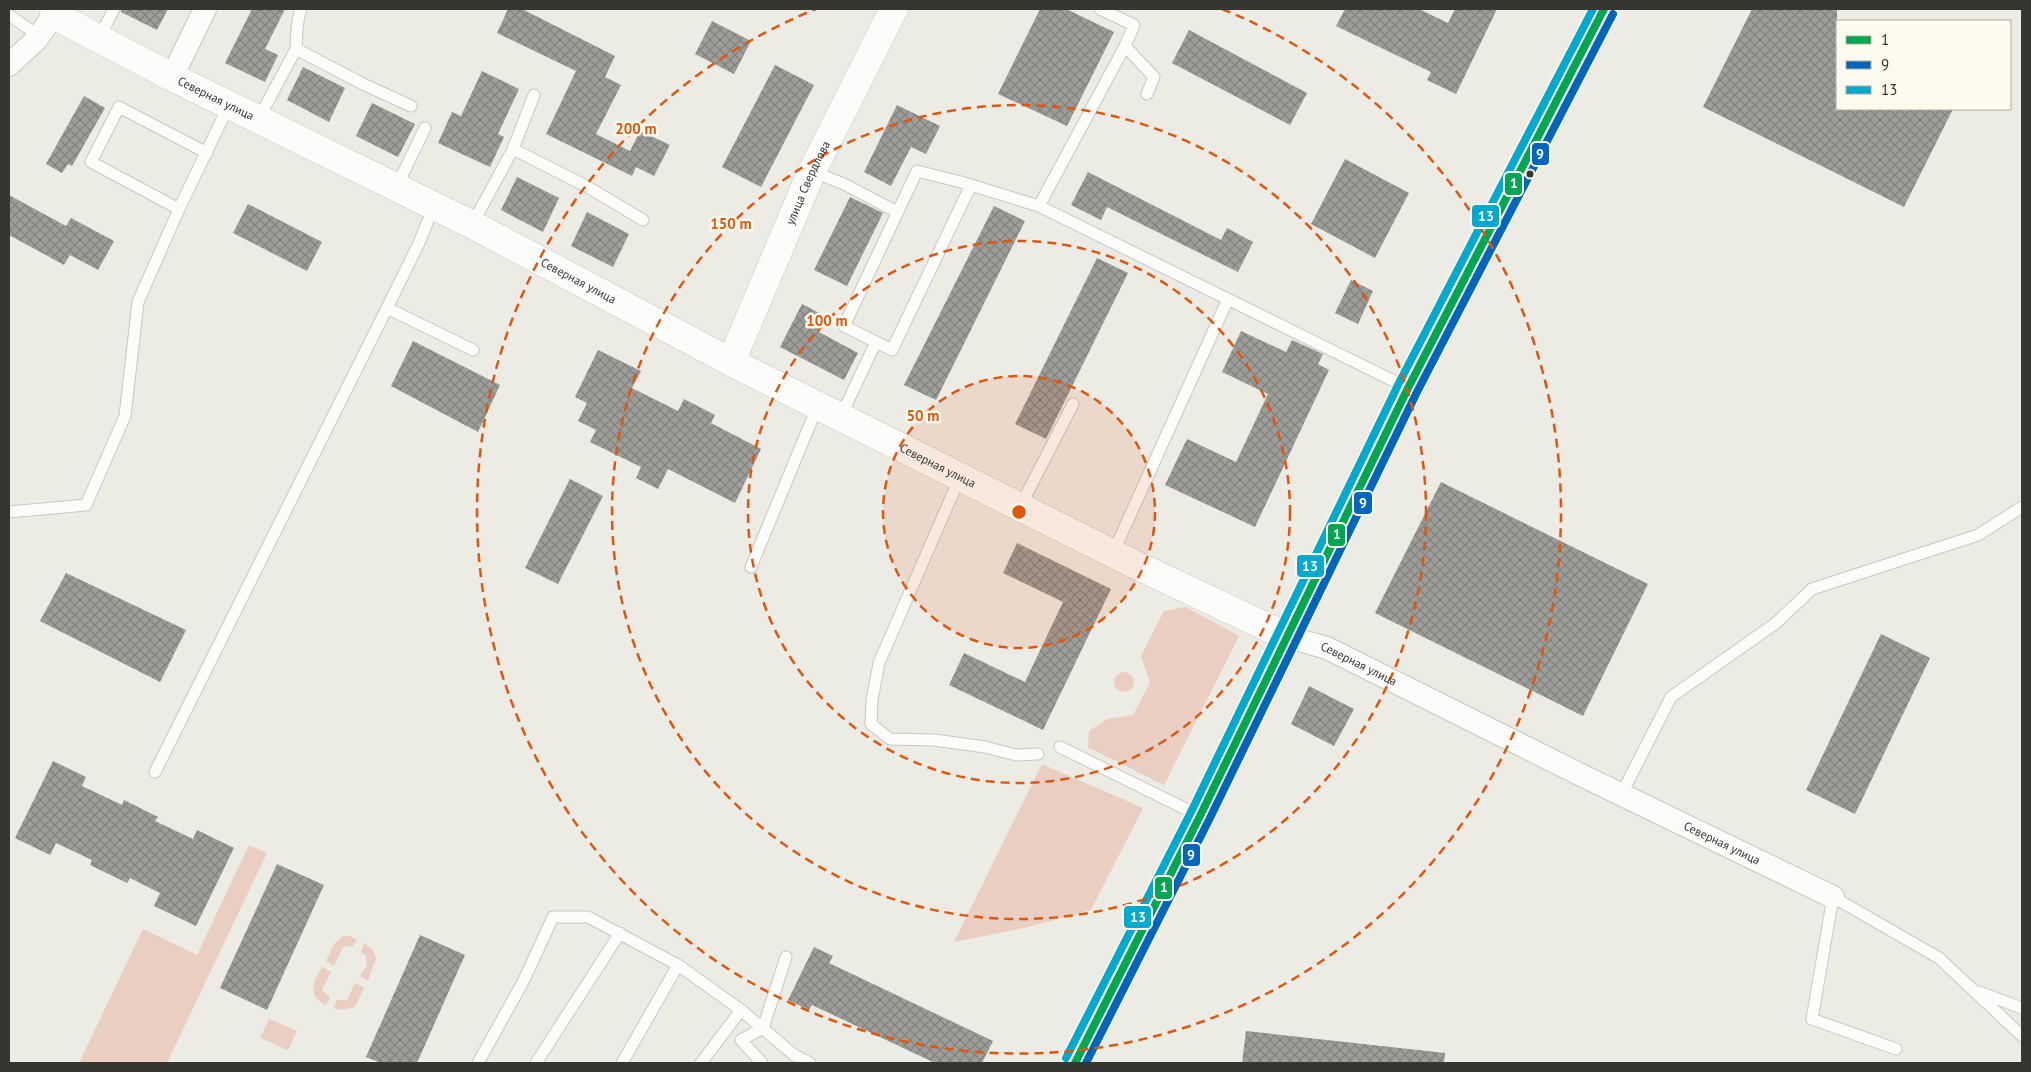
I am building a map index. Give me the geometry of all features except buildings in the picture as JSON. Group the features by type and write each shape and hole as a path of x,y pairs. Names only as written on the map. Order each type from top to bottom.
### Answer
{"street":[{"path":"172,77 206,9"},
{"name":"улица Свердлова","path":"730,362 812,171 894,9"},
{"name":"Северная улица","path":"46,25 99,38 258,120 474,225 730,362 1020,507 1288,637 1328,648 1621,795 1833,897"},
{"path":"9,66 46,25"}],"lane":[{"path":"99,38 114,9"},
{"path":"258,120 296,49 297,18 301,9"},
{"path":"1039,206 1134,26 1100,9"},
{"path":"9,15 46,25"},
{"path":"1125,46 1154,76 1147,94"},
{"path":"296,49 365,85 411,106"},
{"path":"474,225 513,149 534,95"},
{"path":"9,512 86,505 125,416 138,302 179,209 229,104"},
{"path":"179,209 90,162 119,106 207,153"},
{"path":"396,188 425,128"},
{"path":"513,149 586,186 643,220"},
{"path":"812,171 846,185 897,212"},
{"path":"971,185 892,350 844,326 917,171 971,185 1039,206 1408,388"},
{"path":"155,772 387,308 419,243 434,206"},
{"path":"1113,553 1228,299"},
{"path":"387,308 473,350"},
{"path":"751,567 829,410 876,342"},
{"path":"1020,507 1073,404"},
{"path":"960,477 879,663 872,700 871,724 890,739 934,740 985,747 1016,755 1038,754"},
{"path":"1621,795 1672,697 1776,623 1812,589 1978,535 2022,507"},
{"path":"1060,747 1200,816"},
{"path":"1896,1049 1812,1019 1833,897 1939,958 2020,1032 2022,1036"},
{"path":"478,1063 524,980 552,917 588,917 678,965 741,1010 794,1055 810,1063"},
{"path":"536,1063 620,933"},
{"path":"762,1063 741,1040 763,1028 786,958"},
{"path":"622,1063 678,965"},
{"path":"1973,989 2022,1008"},
{"path":"701,1063 741,1010"}],"shaded area":[{"path":"1186,607 1239,636 1164,785 1088,747 1089,731 1107,719 1133,715 1150,683 1141,656 1164,611"},
{"path":"1124,672 1131,675 1134,682 1131,689 1124,692 1117,689 1114,682 1117,675"},
{"path":"1042,764 1143,808 1091,910 1024,928 954,942"},
{"path":"249,845 267,853 167,1063 79,1063 143,929 197,955"},
{"path":"343,936 351,936 357,940 353,946 343,947 334,966 326,961 334,944"},
{"path":"364,943 373,950 376,958 368,981 360,976 367,965 366,956 361,952"},
{"path":"322,967 331,972 322,990 330,997 326,1005 316,997 313,988"},
{"path":"355,983 364,988 355,1007 341,1010 334,1008 337,1000 347,1000"},
{"path":"269,1019 297,1031 288,1050 260,1038"}],"transit line":[{"name":"13","path":"1066,1058 1191,812 1399,383 1593,9"},
{"name":"1","path":"1075,1063 1200,816 1408,388 1604,9"},
{"name":"9","path":"1086,1063 1209,820 1417,392 1613,14"}]}
